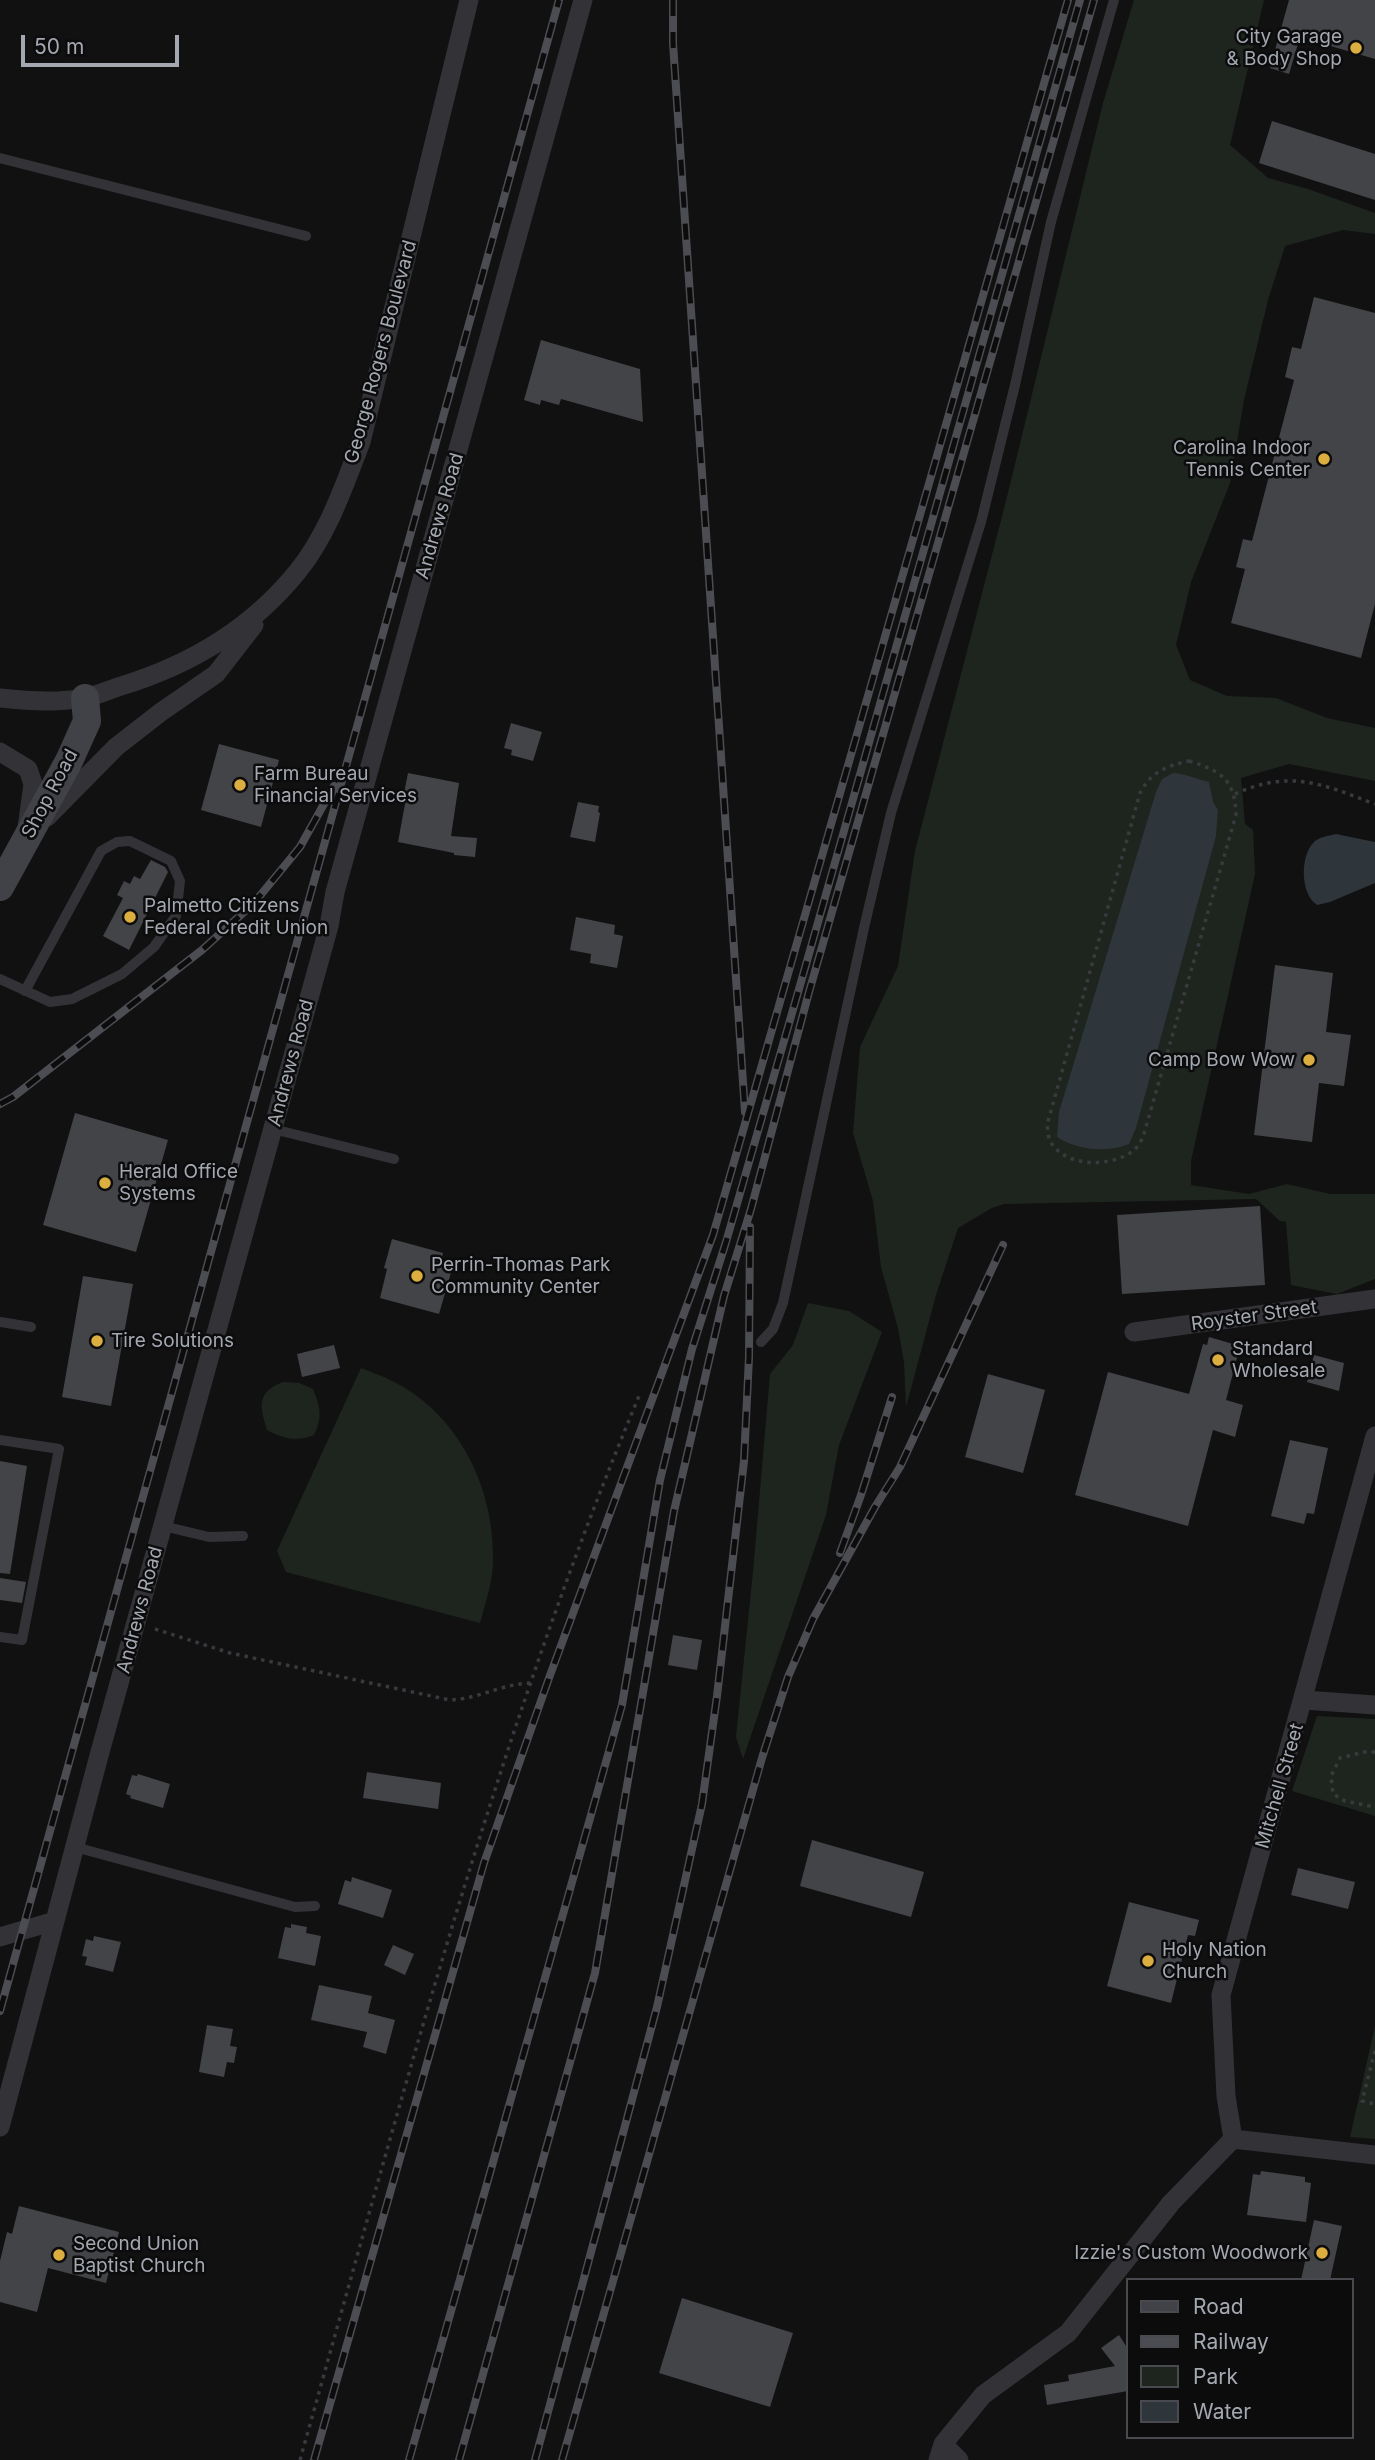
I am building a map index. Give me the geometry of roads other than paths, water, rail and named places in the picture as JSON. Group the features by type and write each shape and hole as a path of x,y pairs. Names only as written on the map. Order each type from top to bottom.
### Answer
{"street":[{"name":"George Rogers Boulevard","path":"0,698 29,701 85,698 184,663 224,639 259,611 298,571 324,529 361,442 469,0"},
{"name":"Andrews Road","path":"0,2127 329,926 339,879 583,0"},
{"path":"25,841 116,747 216,674 282,587"},
{"name":"Shop Road","path":"0,887 69,761 87,721 85,698"},
{"path":"0,752 28,769 33,784 25,841"},
{"name":"Royster Street","path":"1134,1332 1375,1299"},
{"name":"Mitchell Street","path":"1233,2139 1226,2095 1221,1995 1375,1436"},
{"path":"1304,1700 1375,1705"},
{"path":"0,1937 55,1921"},
{"path":"959,2460 940,2452 983,2395 1068,2333 1171,2203 1233,2139 1375,2155"}],"lane":[{"path":"761,1342 772,1329 783,1303 891,813 981,522 1051,222 1114,0"},
{"path":"0,158 306,236"},
{"path":"0,979 50,1002 72,999 122,974 154,947 176,916 180,881 171,861 130,841 117,842 101,851 26,990"},
{"path":"272,1129 394,1159"},
{"path":"0,1322 31,1327"},
{"path":"0,1440 59,1449 22,1640 0,1637"},
{"path":"163,1525 209,1538 243,1536"},
{"path":"75,1847 295,1907 315,1906"}],"water":[{"path":"1173,773 1209,782 1213,802 1218,810 1216,836 1136,1128 1129,1144 1112,1149 1073,1145 1057,1137 1059,1112 1156,792 1162,779"},
{"path":"1336,834 1375,842 1375,883 1317,905 1311,900 1305,884 1306,856 1316,840"}],"railway":[{"path":"0,2011 559,0"},
{"path":"673,0 673,43 745,1112"},
{"path":"314,2460 484,1863 549,1678 713,1235 1068,0"},
{"path":"409,2460 622,1705 660,1480 692,1349 726,1242 805,968 1080,0"},
{"path":"459,2460 595,1973 674,1511 724,1296 1094,0"},
{"path":"0,1104 13,1097 202,950 254,903 300,847 334,786"},
{"path":"535,2460 657,2007 702,1804 744,1461 749,1357 750,1227"},
{"path":"562,2460 762,1758 788,1677 813,1619 900,1467 1003,1245"},
{"path":"840,1553 892,1397"}],"place":[{"name":"City Garage & Body Shop","path":"1356,48"},
{"name":"Carolina Indoor Tennis Center","path":"1324,459"},
{"name":"Farm Bureau Financial Services","path":"240,785"},
{"name":"Palmetto Citizens Federal Credit Union","path":"130,917"},
{"name":"Camp Bow Wow","path":"1309,1060"},
{"name":"Herald Office Systems","path":"105,1183"},
{"name":"Perrin-Thomas Park Community Center","path":"417,1276"},
{"name":"Tire Solutions","path":"97,1341"},
{"name":"Standard Wholesale","path":"1218,1360"},
{"name":"Holy Nation Church","path":"1148,1961"},
{"name":"Izzie's Custom Woodwork","path":"1322,2253"},
{"name":"Second Union Baptist Church","path":"59,2255"}]}
